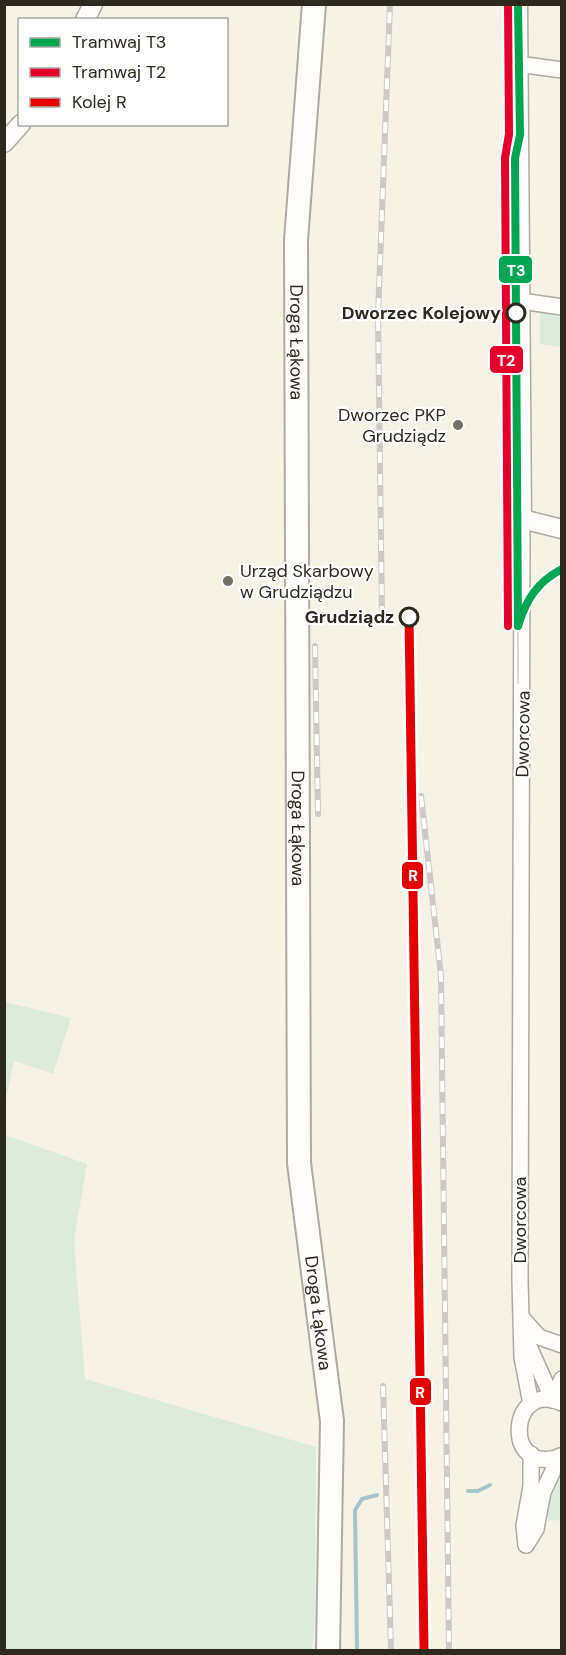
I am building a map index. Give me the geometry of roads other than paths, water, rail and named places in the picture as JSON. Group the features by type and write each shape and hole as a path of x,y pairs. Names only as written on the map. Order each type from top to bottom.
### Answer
{"main road":[{"name":"Droga Łąkowa","path":"314,4 298,182 296,240 299,1163 332,1421 328,1650"}],"street":[{"path":"86,18 93,4"},
{"name":"Dworcowa","path":"518,4 523,753 519,867 522,1357 531,1404"},
{"path":"518,64 561,70"},
{"path":"4,143 19,126"},
{"path":"521,301 561,307"},
{"path":"522,519 561,529"},
{"path":"522,1317 539,1337 561,1346"},
{"name":"Dworcowa","path":"523,1333 557,1402"},
{"path":"561,1379 557,1402 539,1400 531,1404 523,1412 518,1432 520,1442 531,1454 544,1459 561,1456"},
{"path":"531,1454 531,1486 525,1526 526,1545 536,1529 543,1492 561,1456"}],"waterway":[{"path":"468,1491 478,1491 490,1485"},
{"path":"357,1650 355,1510 362,1499 377,1495"}],"tram line":[{"name":"T2","path":"508,4 509,134 505,158 508,626"},
{"name":"T3","path":"518,4 520,135 515,158 518,626"},
{"name":"T3","path":"518,626 529,600 539,586 562,569"},
{"path":"518,626 518,683"}],"railway":[{"path":"382,617 378,315 390,4"},
{"path":"315,646 318,814"},
{"path":"421,796 441,976 449,1650"},
{"path":"383,1386 391,1650"}],"rail line":[{"name":"R","path":"409,617 424,1650"}],"place":[{"name":"Dworzec Kolejowy","path":"516,313"},
{"name":"Dworzec PKP Grudziądz","path":"458,425"},
{"name":"Urząd Skarbowy w Grudziądzu","path":"228,581"},
{"name":"Grudziądz","path":"409,617"}]}
